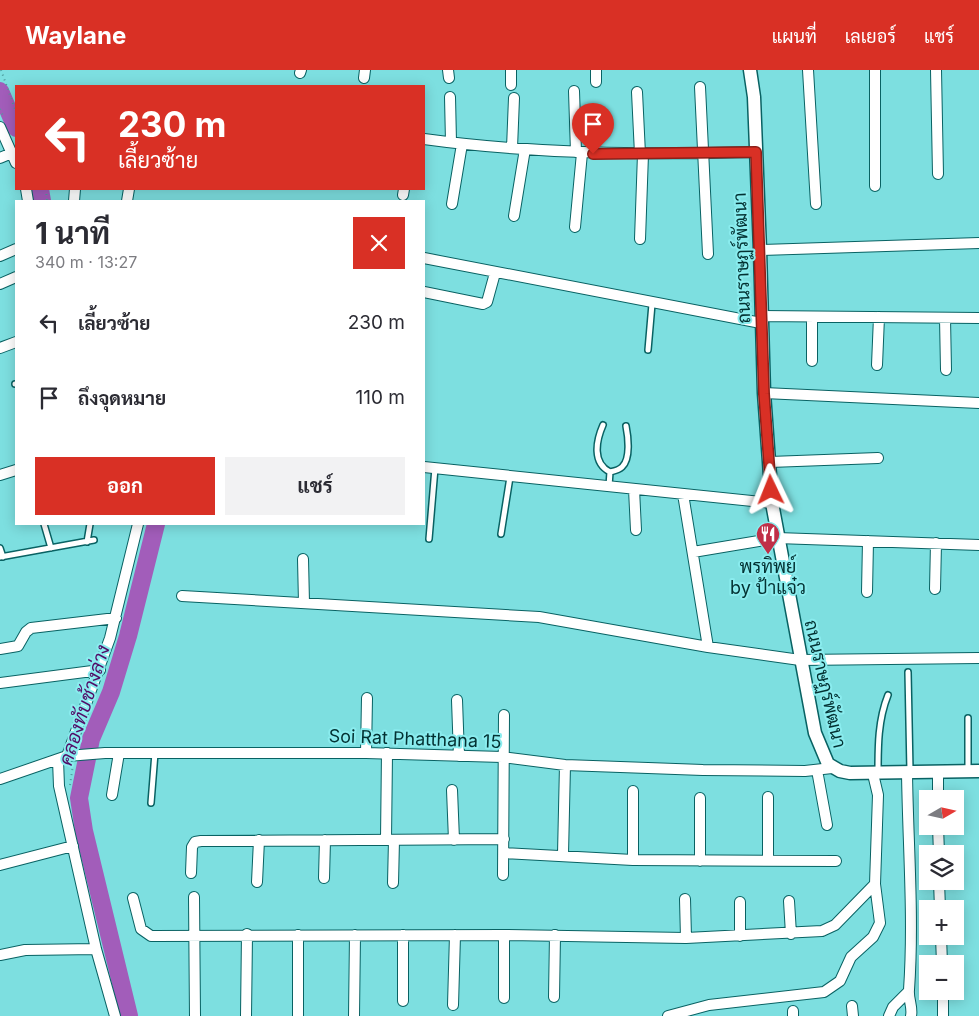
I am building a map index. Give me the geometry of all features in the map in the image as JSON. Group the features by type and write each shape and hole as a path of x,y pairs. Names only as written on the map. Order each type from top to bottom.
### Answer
{"street":[{"path":"511,70 511,85"},
{"path":"596,70 596,82"},
{"name":"ถนนราษฏร์พัฒนา","path":"750,70 756,152 764,394 772,503 777,538 815,733 824,759 832,768 850,773 974,771"},
{"path":"808,70 816,204"},
{"path":"875,70 875,186"},
{"path":"936,70 938,174"},
{"path":"700,87 708,254"},
{"path":"574,91 579,153 574,227"},
{"path":"637,92 642,154 640,239"},
{"path":"450,97 451,142"},
{"path":"512,148 514,98"},
{"path":"0,127 14,158 0,158"},
{"path":"425,139 462,144 579,153 756,152"},
{"path":"452,204 462,144"},
{"path":"514,216 525,149"},
{"path":"760,250 979,243"},
{"path":"0,256 15,249"},
{"path":"425,258 652,304 762,319 812,317 979,318"},
{"path":"425,292 483,304 487,302 489,297 495,273"},
{"path":"0,284 15,277"},
{"path":"812,317 812,361"},
{"path":"877,365 879,317"},
{"path":"945,318 946,370"},
{"path":"0,348 15,342"},
{"path":"764,394 979,403"},
{"path":"770,462 878,458"},
{"path":"425,467 510,478 772,503"},
{"path":"0,475 15,470"},
{"path":"634,489 636,530"},
{"path":"683,494 708,647"},
{"path":"115,1016 96,949 59,786 100,670 116,618 138,525"},
{"path":"693,552 777,538 979,545"},
{"path":"867,592 868,541"},
{"path":"935,589 936,544"},
{"path":"303,559 304,603"},
{"path":"182,596 538,617 708,647 800,660 979,658"},
{"path":"0,649 18,646 26,632 31,628 116,618"},
{"path":"0,682 100,670"},
{"path":"366,753 368,698"},
{"path":"457,700 459,756"},
{"path":"503,875 502,757 504,714"},
{"name":"Soi Rat Phatthana 15","path":"0,779 70,756 105,753 386,753 502,757 566,765 770,771 832,768"},
{"path":"112,795 119,753"},
{"path":"386,753 393,882"},
{"path":"563,854 566,765"},
{"path":"817,770 827,824"},
{"path":"908,773 911,951 908,992 912,1016"},
{"path":"938,773 938,790"},
{"path":"668,1016 708,1005 824,992 834,987 840,981 851,957 876,931 880,913 876,884 878,795 876,774"},
{"path":"452,790 454,840"},
{"path":"633,791 633,860"},
{"path":"768,797 768,861"},
{"path":"700,798 700,861"},
{"path":"192,873 192,846 195,842 504,839"},
{"path":"258,882 259,840"},
{"path":"324,878 325,840"},
{"path":"0,866 73,846"},
{"path":"504,852 563,854 633,860 836,862"},
{"path":"133,898 141,930 151,936 298,934 555,935 686,938 791,934 815,932 830,928 876,884"},
{"path":"194,897 196,934 195,1016"},
{"path":"685,899 686,938"},
{"path":"789,901 791,934"},
{"path":"740,902 740,936"},
{"path":"246,1016 247,934"},
{"path":"298,934 298,1016"},
{"path":"354,1016 355,935"},
{"path":"403,935 403,1001"},
{"path":"453,1005 455,935"},
{"path":"504,935 504,998"},
{"path":"554,997 555,935"},
{"path":"0,955 25,950 96,949"},
{"path":"889,1016 893,1007 908,992"},
{"path":"943,1000 943,1016"}],"lane":[{"path":"648,350 652,304"},
{"path":"603,425 597,458 601,466 610,472"},
{"path":"610,472 622,467 626,462 628,435 626,426"},
{"path":"429,539 435,468"},
{"path":"609,486 610,472"},
{"path":"501,534 510,478"},
{"path":"44,525 51,548"},
{"path":"87,542 90,525"},
{"path":"0,548 1,557 94,540"},
{"path":"908,672 908,773"},
{"path":"876,774 878,737 888,695"},
{"path":"968,718 974,771"},
{"path":"151,802 155,753"}],"path":[{"path":"1,70 15,109"},
{"path":"70,756 70,785"}],"waterway":[{"name":"คลองทับช้างล่าง","path":"0,91 15,126"},
{"name":"คลองทับช้างล่าง","path":"40,190 42,200"},
{"name":"คลองทับช้างล่าง","path":"129,1016 84,831 79,798 91,739 111,692 128,636 156,525"}],"place":[{"name":"พรทิพย์ by ป้าแจ๋ว","path":"768,555"}],"route":[{"path":"593,154 756,152 764,394 771,490"}]}
